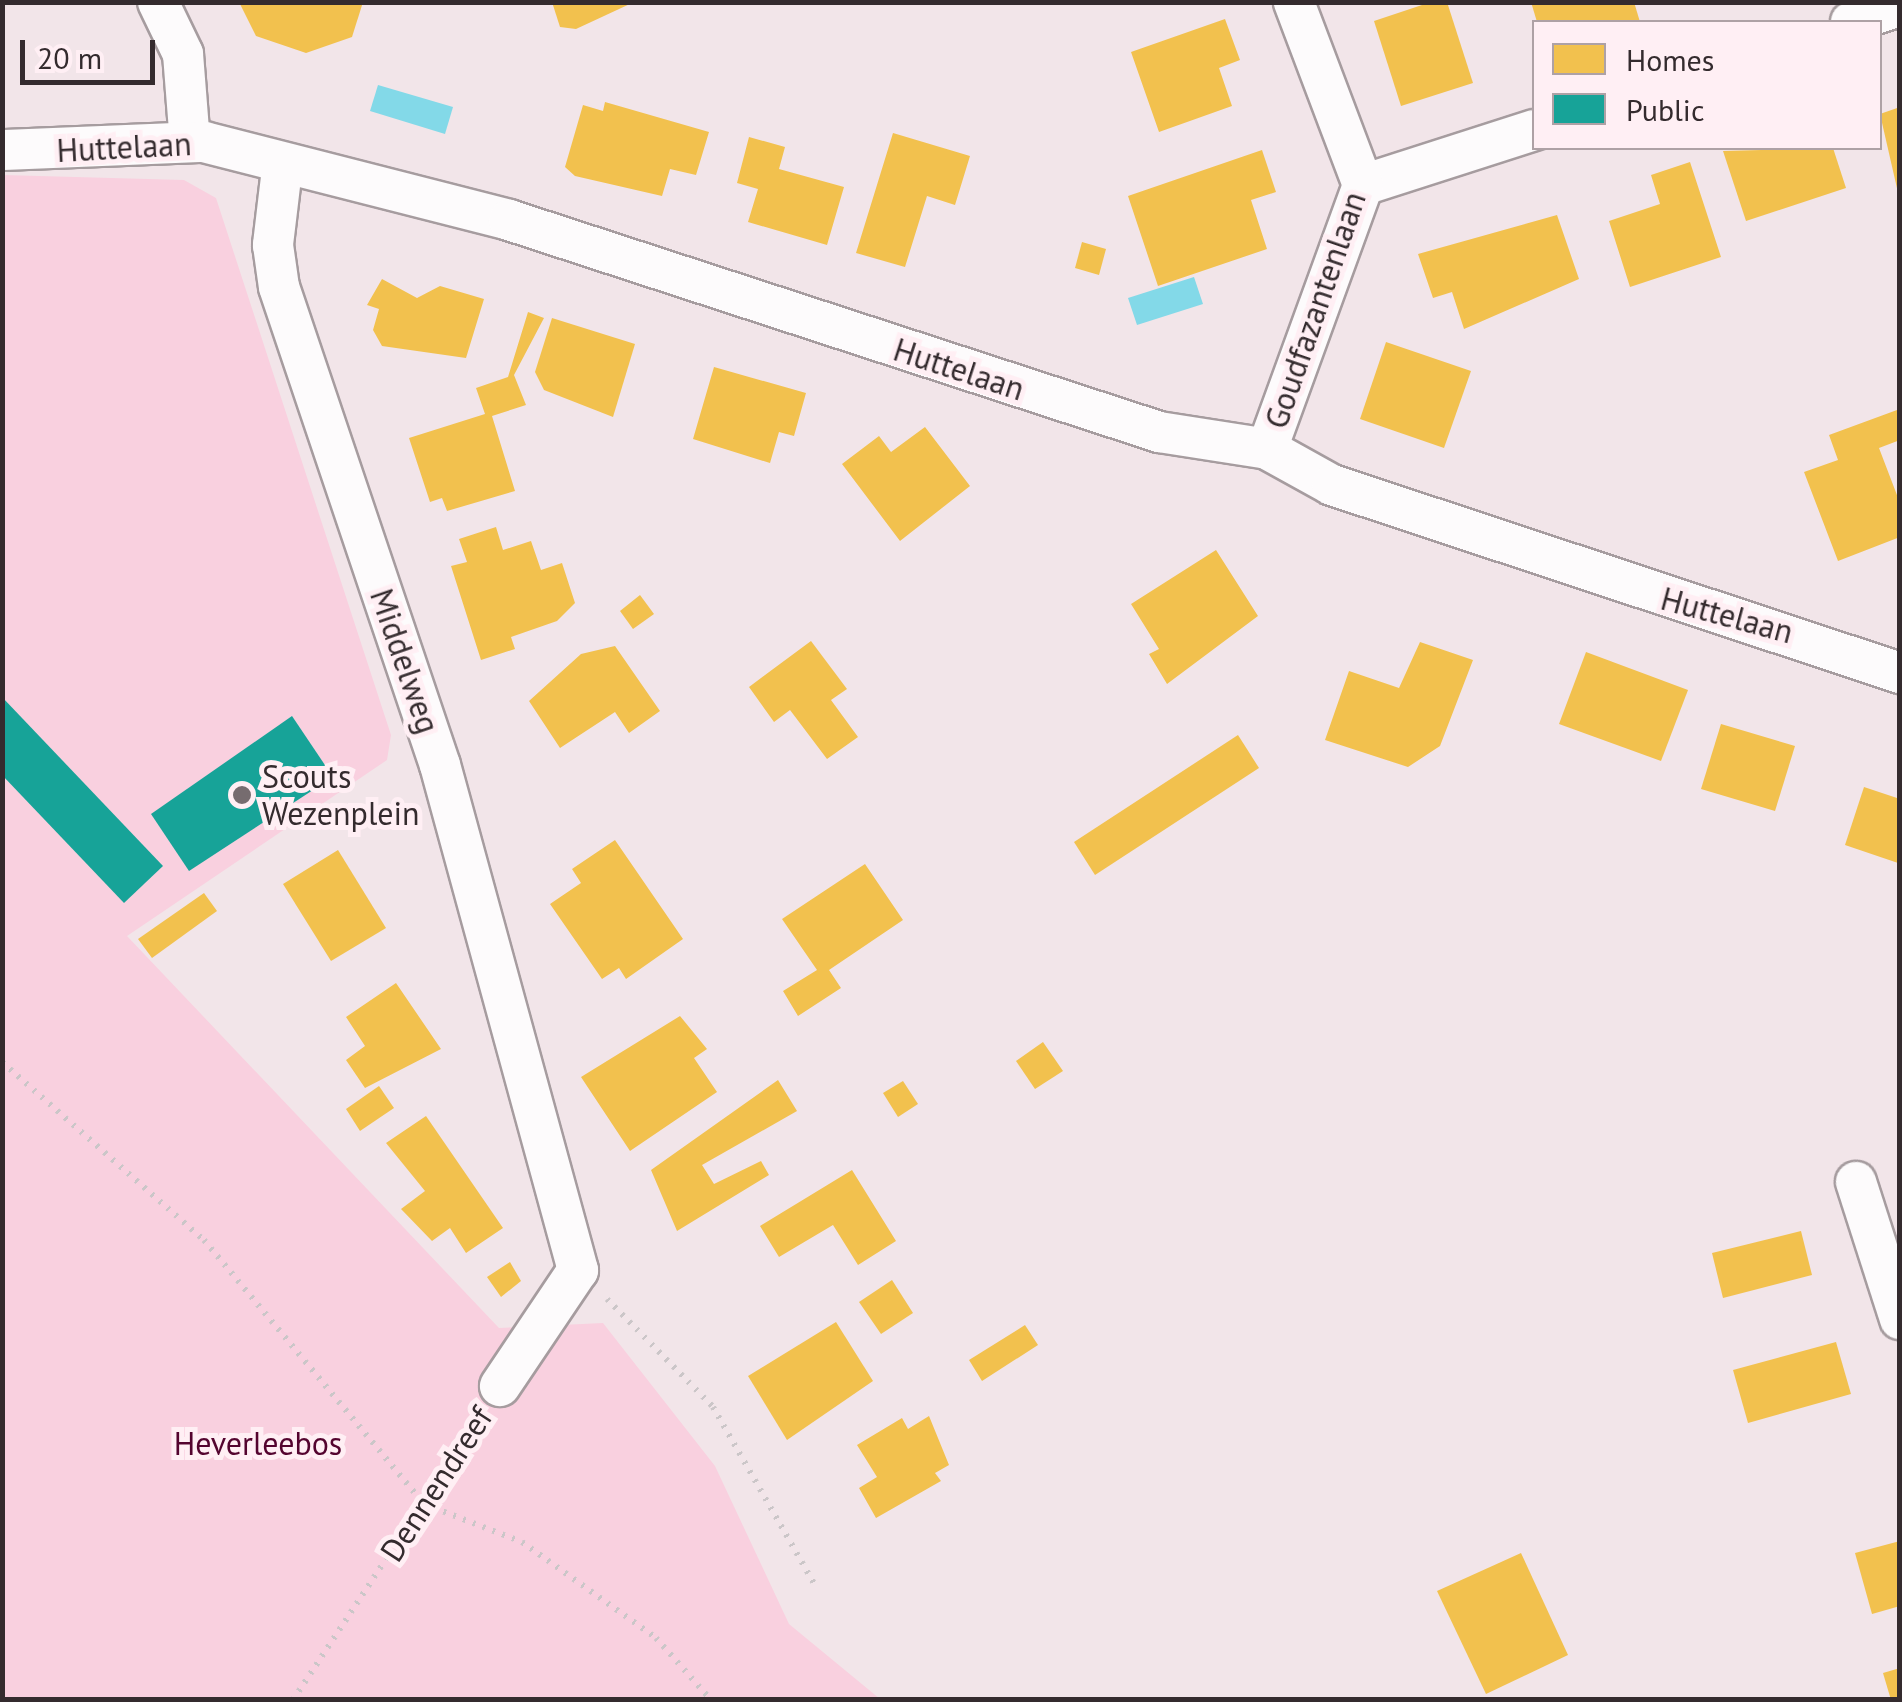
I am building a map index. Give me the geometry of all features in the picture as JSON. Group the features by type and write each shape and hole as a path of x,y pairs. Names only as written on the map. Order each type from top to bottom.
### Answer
{"street":[{"path":"158,2 183,54 190,142"},
{"name":"Goudfazantenlaan","path":"1267,449 1363,185 1294,2"},
{"path":"1857,20 1900,6"},
{"path":"1363,185 1532,131"},
{"name":"Huttelaan","path":"2,150 190,142 282,169 509,220 1159,432 1267,449 1332,486 1900,673"},
{"name":"Middelweg","path":"282,169 273,245 279,287 440,765 578,1270"},
{"path":"1856,1182 1900,1319"},
{"name":"Dennendreef","path":"500,1386 578,1270"}],"path":[{"path":"2,1062 204,1240 424,1504 522,1542 656,1638 711,1700"},
{"path":"578,1270 713,1407 814,1582"},
{"name":"Dennendreef","path":"293,1700 500,1386"}],"green space":[{"name":"Heverleebos","path":"3,175 184,180 216,198 391,735 387,760 127,936 499,1328 603,1323 715,1466 789,1624 880,1699 3,1700"}],"water":[{"path":"378,85 453,107 445,134 370,111"},
{"path":"1194,277 1203,304 1137,325 1128,298"}],"building: Homes":[{"path":"239,2 363,2 352,37 306,53 256,36"},
{"path":"552,2 632,3 576,29 560,27"},
{"path":"1431,2 1447,2 1473,83 1401,106 1374,21"},
{"path":"1531,2 1634,2 1639,20 1536,20"},
{"path":"1225,19 1240,60 1219,68 1232,106 1159,132 1131,52"},
{"path":"605,102 709,132 696,175 670,169 662,196 575,176 565,167 583,105 603,111"},
{"path":"1900,107 1900,197 1882,123 1882,113"},
{"path":"893,133 970,156 955,205 927,196 905,267 856,253"},
{"path":"749,137 785,147 779,169 844,187 827,245 748,222 758,189 737,183"},
{"path":"1262,150 1276,192 1251,200 1267,249 1158,286 1128,196"},
{"path":"1834,150 1846,188 1746,221 1723,151"},
{"path":"1690,162 1721,257 1630,287 1609,221 1660,204 1651,175"},
{"path":"1557,215 1579,279 1464,329 1452,292 1433,298 1418,254"},
{"path":"1082,242 1106,249 1099,275 1075,268"},
{"path":"382,279 417,298 440,286 484,299 466,358 382,346 373,330 379,309 367,305"},
{"path":"528,312 544,318 514,375 526,405 492,416 515,491 447,511 442,498 430,502 409,438 485,414 476,388 508,377"},
{"path":"552,318 635,344 613,417 544,390 535,372"},
{"path":"1386,342 1471,371 1444,448 1360,419"},
{"path":"714,367 806,393 794,436 779,432 770,463 693,439"},
{"path":"1897,410 1900,440 1879,448 1900,503 1900,537 1838,561 1804,472 1838,460 1829,435"},
{"path":"925,427 970,486 900,541 842,464 879,436 891,452"},
{"path":"496,527 503,550 531,541 541,570 562,563 575,603 557,621 511,637 515,649 481,660 451,566 467,562 459,539"},
{"path":"1216,550 1258,616 1167,684 1149,654 1159,649 1131,604"},
{"path":"640,595 654,614 633,629 620,611"},
{"path":"811,641 847,689 831,700 858,737 827,759 790,710 774,722 749,687"},
{"path":"1420,642 1473,660 1440,746 1408,767 1325,740 1349,671 1399,688"},
{"path":"615,646 660,711 629,733 615,712 560,748 529,701 581,654"},
{"path":"1586,652 1688,690 1661,761 1559,724"},
{"path":"1721,724 1795,746 1775,811 1701,789"},
{"path":"1238,735 1259,768 1095,875 1074,842"},
{"path":"1864,787 1900,799 1898,863 1845,845"},
{"path":"615,840 683,939 626,979 619,968 602,979 550,904 581,883 572,869"},
{"path":"338,850 386,928 331,961 283,884"},
{"path":"865,864 903,920 829,970 841,988 798,1016 783,991 817,970 782,919"},
{"path":"204,893 217,911 152,958 138,939"},
{"path":"396,983 441,1049 365,1088 346,1060 365,1046 346,1017"},
{"path":"680,1016 707,1049 694,1058 717,1092 630,1151 581,1077"},
{"path":"1043,1042 1063,1071 1035,1089 1016,1061"},
{"path":"778,1080 797,1111 702,1165 714,1184 761,1161 769,1175 677,1231 651,1170"},
{"path":"903,1081 918,1104 898,1117 883,1093"},
{"path":"379,1086 394,1108 360,1131 346,1109"},
{"path":"426,1116 503,1228 466,1253 450,1228 432,1241 401,1209 425,1191 386,1143"},
{"path":"852,1170 896,1241 858,1265 833,1225 779,1257 760,1226"},
{"path":"1801,1231 1812,1275 1723,1298 1712,1253"},
{"path":"510,1262 521,1281 501,1297 487,1277"},
{"path":"892,1280 913,1313 881,1334 859,1302"},
{"path":"836,1322 873,1381 787,1440 748,1376"},
{"path":"1025,1325 1038,1345 982,1381 969,1360"},
{"path":"1836,1342 1851,1394 1748,1423 1733,1370"},
{"path":"929,1416 949,1465 935,1473 941,1481 876,1518 859,1488 877,1477 857,1445 902,1418 908,1429"},
{"path":"1900,1541 1900,1606 1872,1614 1855,1553"},
{"path":"1521,1553 1568,1655 1486,1694 1437,1591"},
{"path":"1900,1668 1900,1700 1891,1700 1883,1673"}],"building: Public":[{"path":"2,697 163,866 124,903 2,775"},
{"name":"Scouts Wezenplein","path":"292,716 333,777 189,871 151,814"}],"place":[{"name":"Scouts Wezenplein","path":"242,795"}]}
